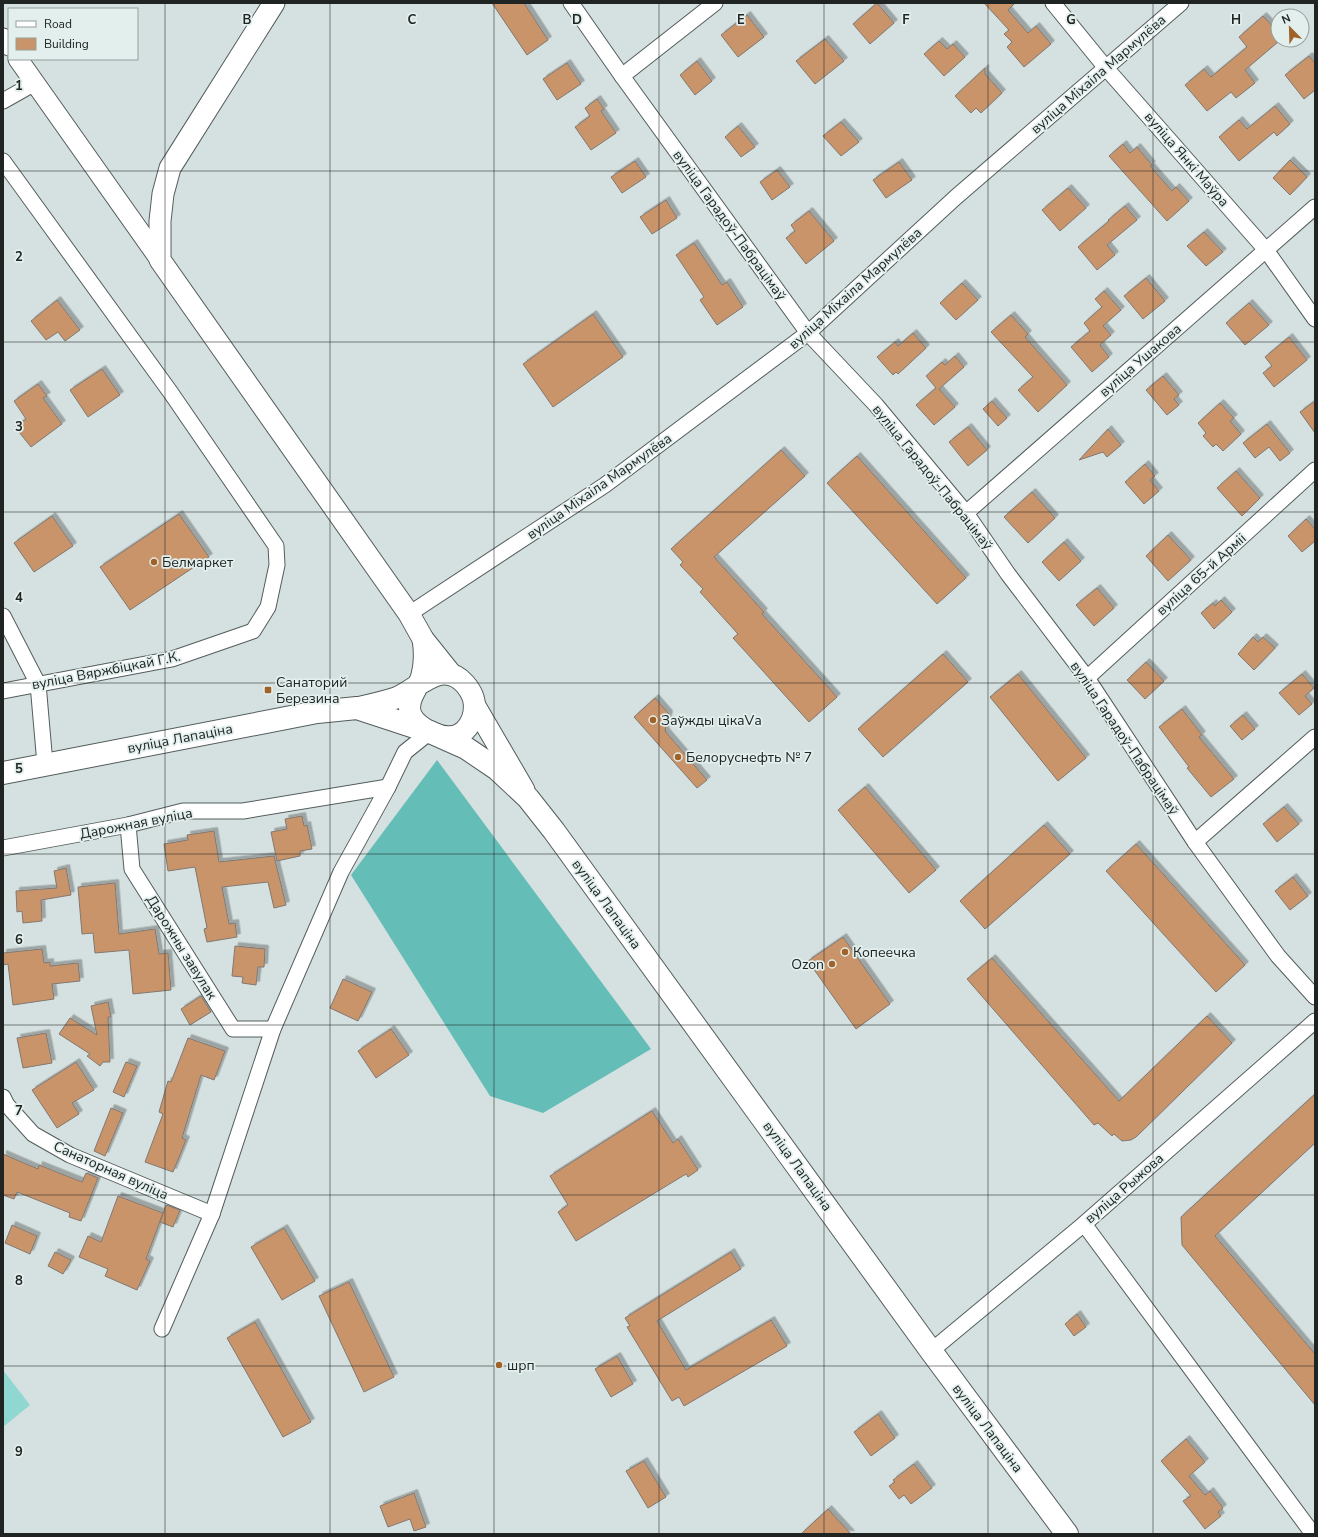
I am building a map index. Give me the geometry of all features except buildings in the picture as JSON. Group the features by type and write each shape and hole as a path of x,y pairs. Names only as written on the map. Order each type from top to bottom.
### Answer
{"main road":[{"path":"274,3 170,168 163,194 160,221 160,260 409,614 424,639 451,674"},
{"path":"418,685 422,677 424,666 424,639"},
{"name":"вуліца Лапаціна","path":"3,773 317,712 357,708 407,693 432,676 451,674 458,678 468,688 473,697 475,706 528,798 651,964 1060,1531"},
{"name":"вуліца Лапаціна","path":"418,685 410,700 411,715 416,723 430,732 466,748 497,769 528,798"},
{"name":"вуліца Лапаціна","path":"357,708 447,738 452,738 460,734 471,722 475,706"}],"street":[{"name":"вуліца Гарадоў-Пабрацімаў","path":"571,3 808,333 876,405 966,513 1008,574 1087,678 1195,842 1278,956 1315,997"},
{"path":"622,76 715,3"},
{"name":"вуліца Янкі Маўра","path":"1053,3 1106,68 1266,250 1315,319"},
{"name":"вуліца Міхаіла Мармулёва","path":"409,614 606,485 808,333 956,197 1181,3"},
{"path":"19,60 160,260"},
{"path":"3,101 35,83"},
{"name":"вуліца Вяржбіцкай Г.К.","path":"3,161 171,393 276,546 277,565 268,607 254,631 172,658 3,691"},
{"name":"вуліца Ушакова","path":"966,513 1315,207"},
{"name":"вуліца 65-й Арміі","path":"1087,678 1315,470"},
{"path":"3,616 38,684 45,764"},
{"path":"162,1329 212,1214 274,1029 341,872 388,787 405,752 430,732"},
{"path":"1195,842 1315,737"},
{"name":"Дарожная вуліца","path":"3,848 128,825 183,811 243,811 388,787"},
{"name":"Дарожны завулак","path":"128,825 132,869 232,1029 274,1029"},
{"name":"вуліца Рыжова","path":"931,1351 1084,1224 1315,1021"},
{"name":"Санаторная вуліца","path":"3,1097 7,1106 33,1134 57,1148 70,1155 212,1214"},
{"path":"1084,1224 1313,1534"}],"shaded area":[{"path":"437,760 651,1049 543,1113 490,1096 351,875"},
{"path":"3,1370 30,1405 3,1427"}],"place":[{"name":"Белмаркет","path":"154,562"},
{"name":"Санаторий Березина","path":"268,690"},
{"name":"Заўжды цікаVа","path":"653,720"},
{"name":"Белоруснефть № 7","path":"678,757"},
{"name":"Копеечка","path":"845,952"},
{"name":"Ozon","path":"832,964"},
{"name":"шрп","path":"499,1365"}]}
